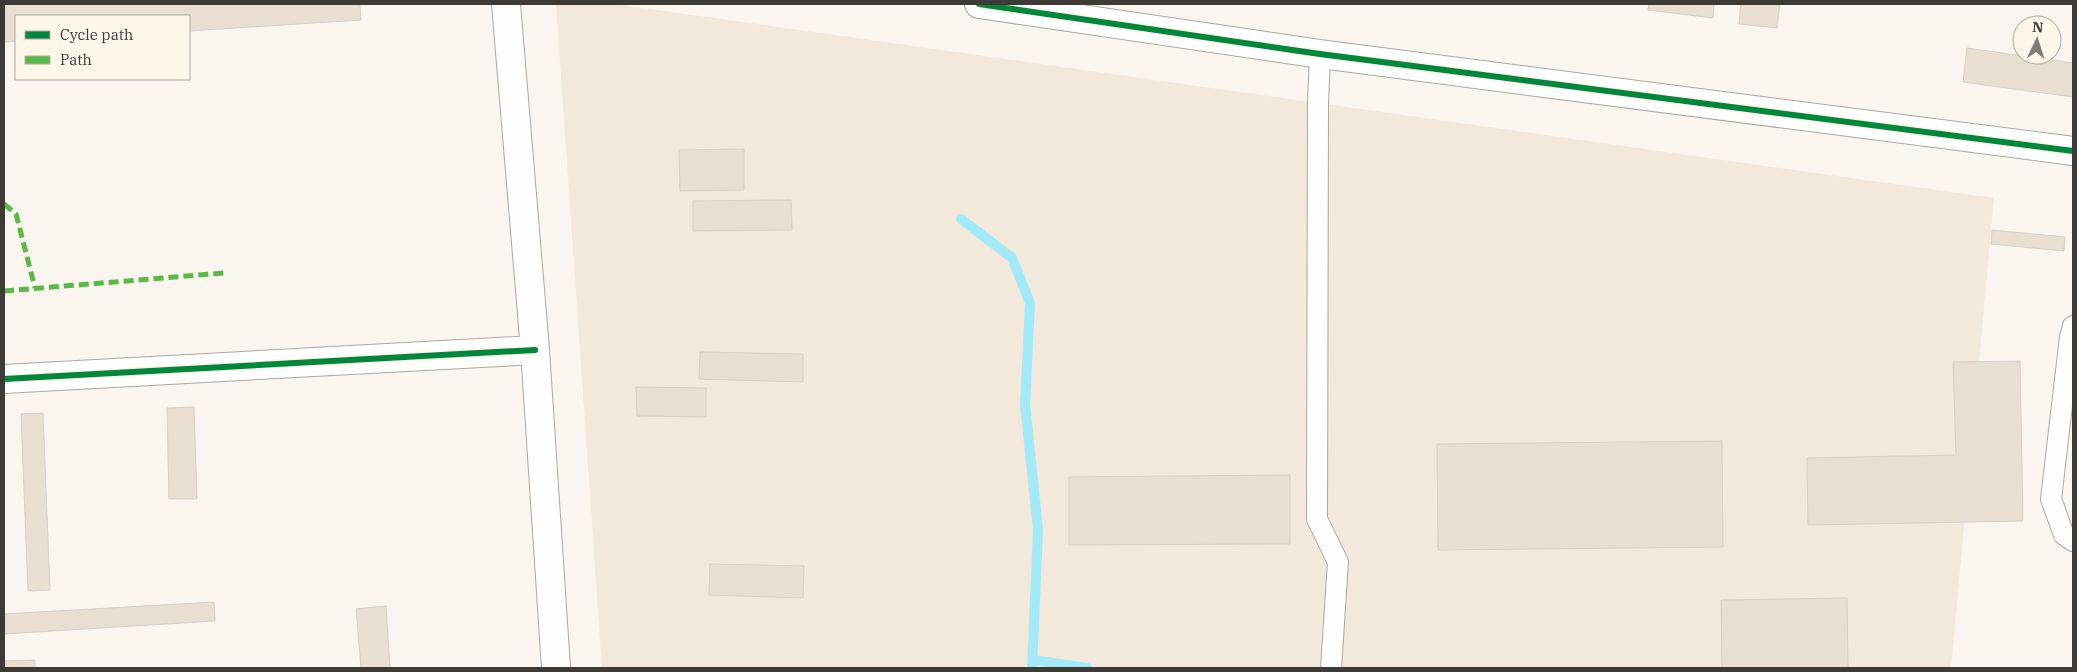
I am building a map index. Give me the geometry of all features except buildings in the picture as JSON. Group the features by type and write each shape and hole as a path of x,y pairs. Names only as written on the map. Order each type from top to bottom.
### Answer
{"main road":[{"path":"506,4 535,350 556,668"},
{"path":"979,4 1320,54 2073,151"},
{"path":"4,379 535,350"}],"lane":[{"path":"1320,54 1318,103 1317,519 1338,562 1331,668"},
{"path":"2073,326 2070,337 2051,498 2064,535 2073,541"}],"shaded area":[{"path":"556,4 614,4 1994,198 1951,668 602,668"}],"waterway":[{"path":"961,219 1012,258 1030,303 1025,404 1038,530 1032,668"},
{"path":"1033,660 1087,668"}],"marked path":[{"path":"4,204 16,214 35,288"},
{"path":"4,291 224,273"}],"cycle path":[{"path":"979,4 1320,54 2073,151"},
{"path":"4,379 535,350"}]}
